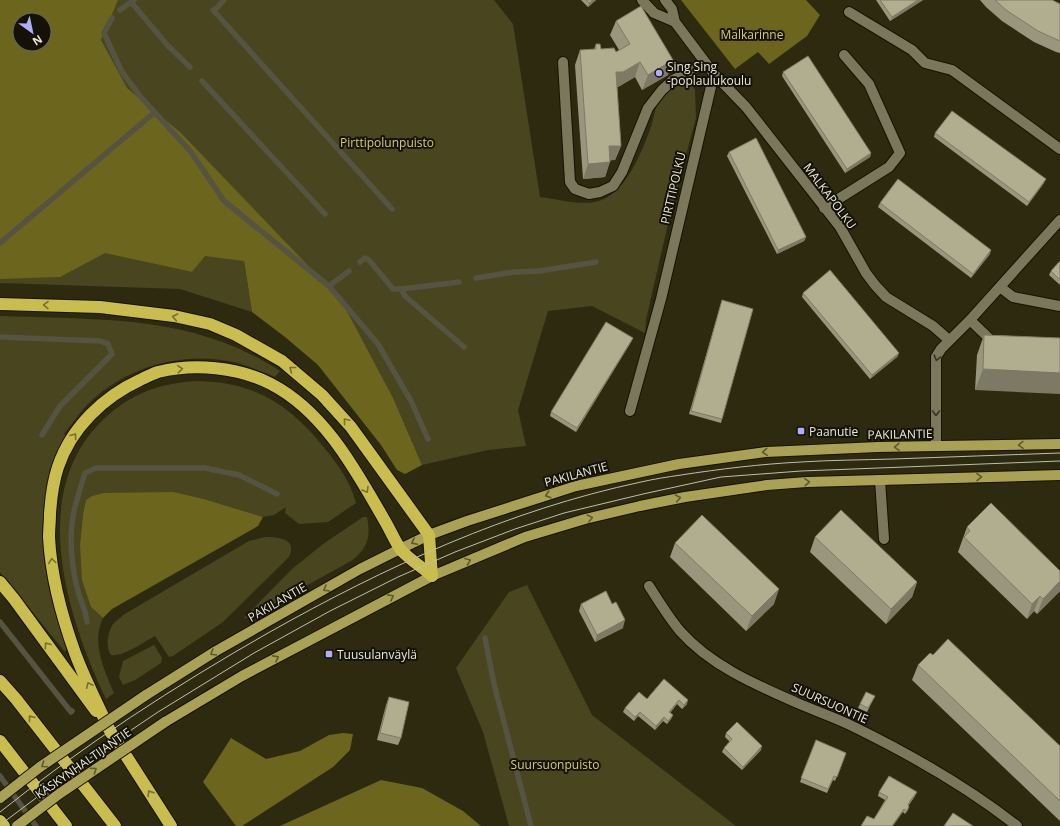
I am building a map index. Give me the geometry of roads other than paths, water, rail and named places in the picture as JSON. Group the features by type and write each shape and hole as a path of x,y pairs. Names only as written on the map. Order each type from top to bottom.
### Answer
{"highway":[{"path":"0,304 100,307 167,315 210,324 254,345 282,361 301,376 337,410 368,449 429,535 432,576"},
{"path":"111,733 76,655 67,627 55,578 49,537 52,497 58,468 66,447 84,421 107,399 131,384 157,373 179,368 204,368 229,370 252,377 270,384 289,395 306,409 325,429 346,456 400,549 432,576"},
{"path":"0,582 14,599 111,733 170,826"},
{"path":"0,681 16,699 115,826"},
{"path":"0,741 66,826"},
{"path":"0,821 4,826"}],"main road":[{"name":"PAKILANTIE","path":"146,695 216,651 360,569 400,549 429,535 488,514 576,486 679,464 766,452 936,446 1060,444"},
{"path":"432,576 525,537 585,519 684,497 767,485 807,482 1060,475"},
{"name":"KÄSKYNHALTIJANTIE","path":"16,826 59,794 165,722 242,676 432,576"},
{"name":"KÄSKYNHALTIJANTIE","path":"0,798 40,768 146,695"}],"street":[{"path":"642,0 654,13 675,22"},
{"path":"665,0 672,9 675,22 714,74"},
{"path":"849,12 912,50 925,63 952,70 1060,148"},
{"path":"824,208 889,167 900,153 869,84 844,55"},
{"path":"563,62 570,182 575,189 589,194 600,192 613,186 622,172 648,108 662,90 673,80 706,63"},
{"name":"MALKAPOLKU","path":"714,74 746,107 840,227 866,273 875,285 886,297 933,326 949,340"},
{"name":"PIRTTIPOLKU","path":"630,411 661,299 714,74"},
{"path":"936,446 936,358 941,349 949,340 1000,288 1060,220"},
{"path":"1000,288 1013,297 1060,306"},
{"path":"970,320 996,345 1003,345"},
{"path":"880,480 884,539"},
{"name":"SUURSUONTIE","path":"649,586 680,630 704,653 745,679 847,724 922,762 962,786 1017,826"}],"waterway":[{"path":"120,10 134,0"},
{"path":"214,11 224,0"},
{"path":"131,2 169,47 190,67"},
{"path":"213,10 392,209"},
{"path":"112,18 104,33 122,72 140,96 191,152 224,201 329,286 378,344 411,401 428,439"},
{"path":"202,81 325,214"},
{"path":"0,243 155,112"},
{"path":"360,262 365,258 369,260 393,289 459,282"},
{"path":"476,278 514,272 539,271 596,262"},
{"path":"329,286 349,271"},
{"path":"401,289 405,296 464,347"},
{"path":"0,337 100,341 108,344 112,354 60,406 42,435"},
{"path":"87,622 76,584 72,561 71,537 76,503 85,473 96,468 205,468 239,475 277,494"},
{"path":"0,622 71,712 72,711"},
{"path":"485,638 494,684 531,826"},
{"path":"0,776 36,826"}],"tram line":[{"path":"0,812 64,763 131,717 164,695 268,633 357,586 449,543 543,508 646,481 741,467 824,461 1060,453"},
{"path":"0,825 100,751 158,712 254,653 330,611 398,577 455,552 515,529 564,513 721,477 801,471 1060,461"}],"place":[{"name":"Sing Sing -poplaulukoulu","path":"659,73"},
{"name":"Paanutie","path":"801,431"},
{"name":"Tuusulanväylä","path":"329,654"}],"park label":[{"name":"Malkarinne","path":"752,34"},
{"name":"Pirttipolunpuisto","path":"387,142"},
{"name":"Suursuonpuisto","path":"555,764"}]}
